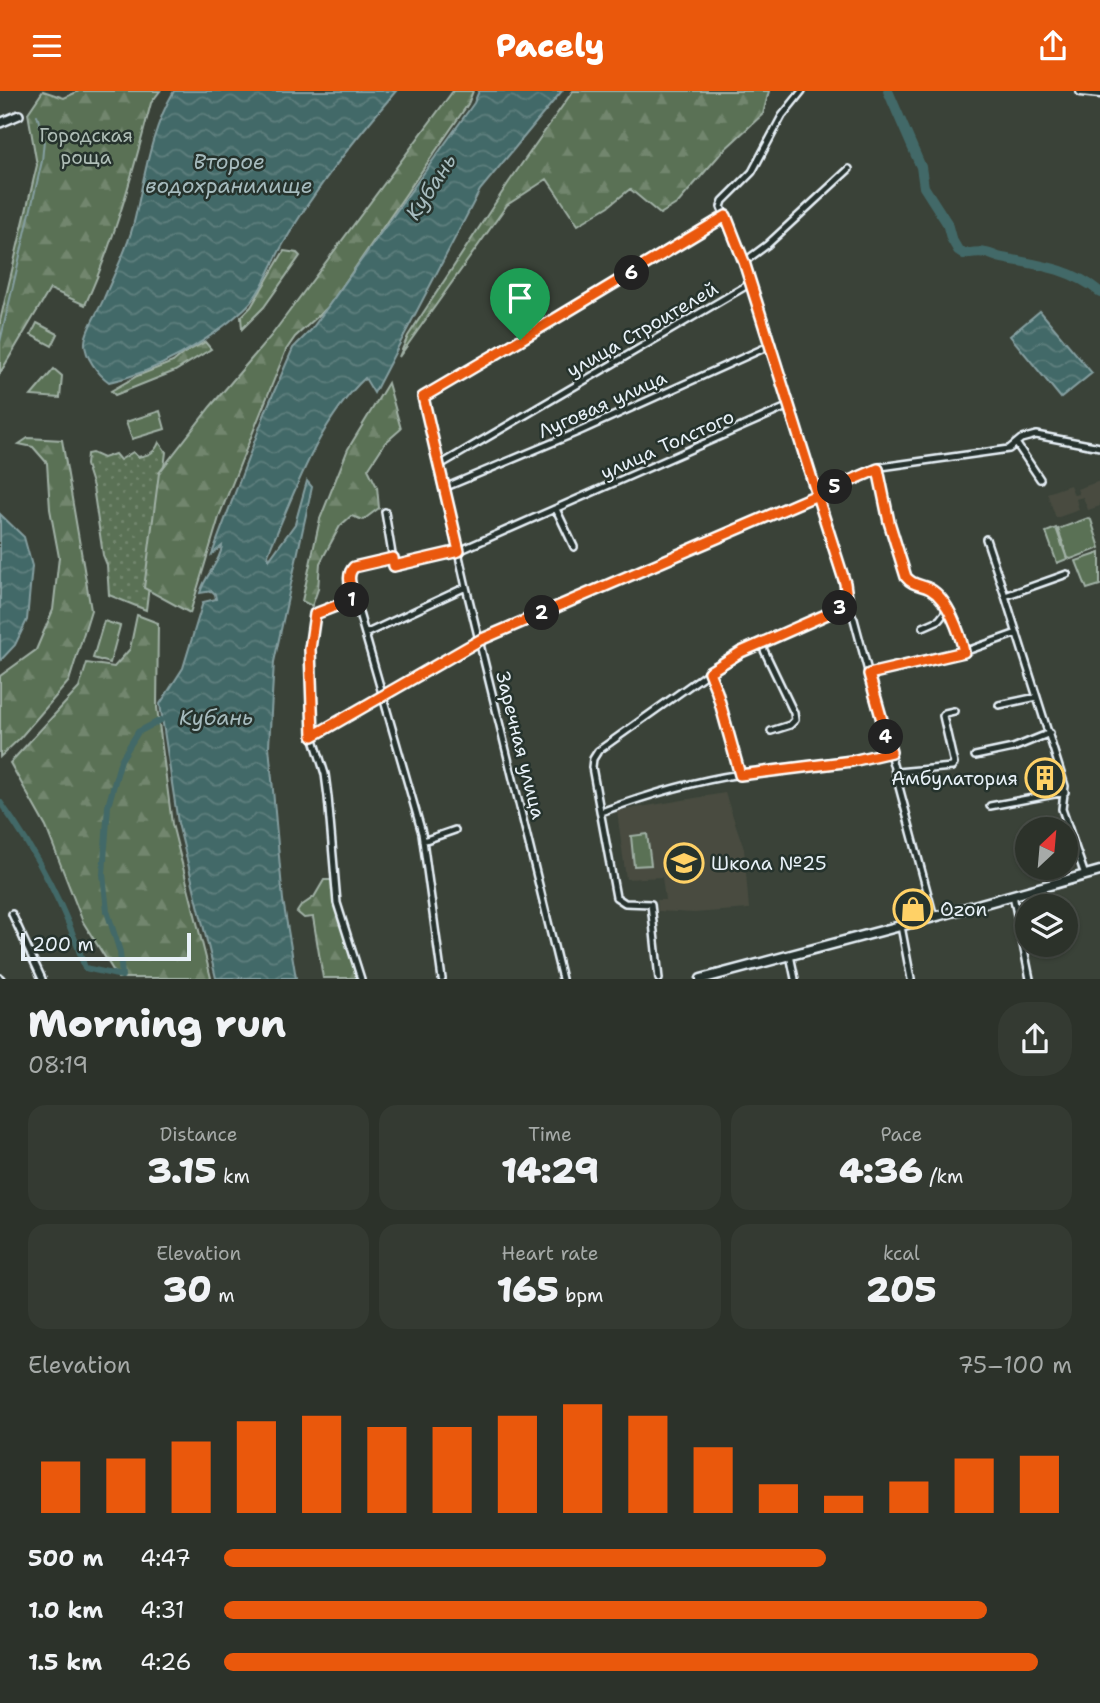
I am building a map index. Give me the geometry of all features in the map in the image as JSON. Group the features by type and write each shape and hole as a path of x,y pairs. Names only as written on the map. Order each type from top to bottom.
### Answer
{"main road":[{"path":"1081,91 1100,93"},
{"path":"701,978 934,918 1100,871"}],"street":[{"path":"802,91 782,116 752,171 723,201 721,207 751,283 845,583 848,605 897,772 934,918"},
{"path":"0,123 19,115"},
{"path":"744,262 767,245 849,169"},
{"name":"Заречная улица","path":"562,978 466,587 423,397 726,216"},
{"name":"улица Строителей","path":"440,465 751,283"},
{"name":"Луговая улица","path":"444,488 578,432 771,345"},
{"name":"улица Толстого","path":"393,558 394,566 459,551 789,406"},
{"path":"313,736 480,640 889,464 947,459 1009,449 1021,439 1036,435 1100,447"},
{"path":"1016,443 1040,479"},
{"path":"878,469 889,522 906,577 911,583 930,590 947,610 961,637 964,652"},
{"path":"556,509 574,547"},
{"path":"385,512 393,558 354,567 350,571 354,599 402,755 424,841 442,978"},
{"path":"986,539 1065,786 1062,809 1085,875"},
{"path":"1005,596 1067,574"},
{"path":"365,633 466,587"},
{"path":"354,599 315,614 310,649 313,736 325,774 337,902 361,978"},
{"path":"659,978 650,904 625,903 616,897 592,767 593,759 598,751 741,652 848,605"},
{"path":"923,627 939,620 947,610"},
{"path":"869,674 964,652 1017,633"},
{"path":"761,644 795,720 790,725 771,731"},
{"path":"709,672 740,775"},
{"path":"999,705 1037,697"},
{"path":"897,772 952,767 954,764 943,716 944,713 954,711"},
{"path":"975,756 1013,748 1049,733"},
{"path":"601,812 669,788 740,775 852,761 891,752"},
{"path":"990,806 1065,792"},
{"path":"424,841 455,829"},
{"path":"1013,895 1030,978"},
{"path":"12,914 41,978"},
{"path":"901,926 911,978"},
{"path":"790,955 795,978"}],"shaded area":[{"path":"1100,481 1100,506 1088,510 1083,497 1076,499 1079,510 1056,518 1047,493 1070,485 1074,495 1079,494 1077,489"},
{"name":"Школа №25","path":"725,793 744,849 749,909 694,913 658,911 657,900 665,900 662,877 626,879 617,811"}],"green space":[{"name":"Городская роща","path":"43,91 64,98 79,91 160,91 151,103 114,231 85,305 50,289 0,373 0,321 37,165 28,113"},
{"path":"453,91 473,91 468,104 328,307 295,337 286,350 220,514 190,613 144,588 159,473 210,407 271,336"},
{"path":"573,91 769,91 763,114 722,152 678,203 660,214 630,189 578,225 547,179 507,205 399,357 408,336 509,182"},
{"path":"284,251 300,256 264,307 242,329 241,317 251,307"},
{"path":"37,323 58,334 52,346 31,335"},
{"path":"205,342 211,349 175,371 115,395 111,391 137,376 173,362"},
{"path":"54,369 62,376 60,398 31,396"},
{"path":"388,383 401,429 385,443 368,469 377,487 379,508 363,520 351,516 340,526 320,563 318,589 312,606 302,601 320,519 348,449"},
{"path":"160,411 165,429 132,439 126,422"},
{"path":"28,438 62,440 91,610 69,681 0,757 0,676 36,650 53,610 59,557 50,509 47,463 33,447 19,444"},
{"path":"159,442 166,452 146,610 109,595 107,565 103,555 93,487 86,465 87,454 92,453 103,458 115,454 120,460 133,452 138,457 156,449"},
{"path":"1088,518 1100,548 1068,558 1058,529"},
{"path":"1056,528 1067,559 1057,563 1046,532"},
{"path":"1100,553 1100,585 1087,589 1076,561"},
{"path":"137,615 158,623 157,708 172,824 211,978 118,978 83,922 46,827 10,763 79,688 87,663 114,667 130,649"},
{"path":"104,621 120,626 110,663 93,658"},
{"path":"647,834 651,865 634,866 631,836"},
{"path":"324,880 332,880 334,902 358,978 323,978 313,917 304,918 297,912 314,897"}],"water":[{"name":"Второе водохранилище","path":"174,91 396,91 323,182 280,249 251,302 214,333 181,354 145,371 109,382 89,359 85,347 86,337 129,238 154,137"},
{"name":"Кубань","path":"479,91 562,91 480,190 374,393 365,378 348,396 320,438 297,484 268,554 269,560 295,524 307,481 312,487 274,662 269,746 283,900 296,978 216,978 178,823 160,704 183,668 203,602 216,599 212,591 200,593 221,552 222,546 212,554 267,408 293,348 311,330 474,103"},
{"path":"1040,311 1092,373 1061,398 1010,336"},
{"path":"0,514 24,537 32,566 27,620 15,645 0,661"}],"waterway":[{"path":"888,91 921,167 924,187 947,223 958,250 964,254 983,252 1053,269 1077,278 1100,292"},
{"path":"0,342 42,161 44,140 37,115"},
{"path":"0,802 49,882 69,924 85,968 122,976 120,952 107,911 103,874 108,806 121,760 138,732 161,720"}],"place":[{"name":"Амбулатория","path":"1045,778"},
{"name":"Школа №25","path":"684,863"},
{"name":"Ozon","path":"913,909"}],"route":[{"path":"520,340 429,391 423,397 459,551 394,566 393,558 354,567 349,578 354,599 315,614 310,649 313,736 480,640 817,495 845,583 848,605 741,652 709,672 740,775 852,761 891,752 869,674 964,652 961,637 950,613 937,596 930,590 911,583 906,577 889,522 878,469 817,495 744,262 726,216 520,340"}]}
